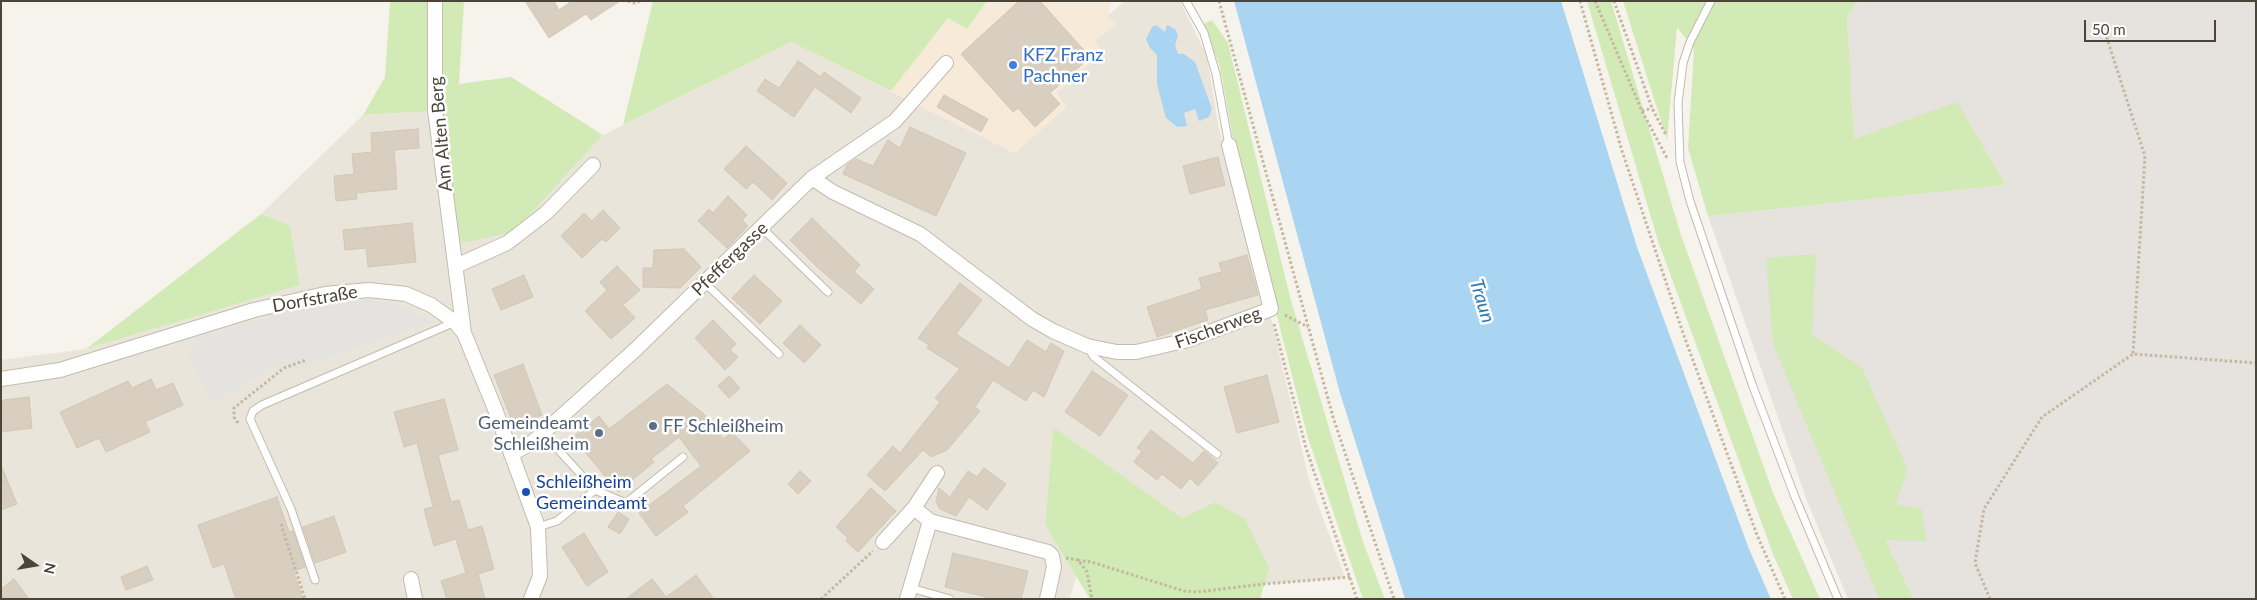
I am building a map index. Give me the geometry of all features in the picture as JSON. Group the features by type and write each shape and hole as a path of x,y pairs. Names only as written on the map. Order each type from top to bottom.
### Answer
{"street":[{"name":"Am Alten Berg","path":"435,1 435,110 464,333"},
{"name":"Pfeffergasse","path":"511,454 525,447 543,433 705,283 812,178 895,121 946,63"},
{"name":"Fischerweg","path":"812,178 833,192 920,234 1032,319 1053,331 1087,346 1117,352 1136,352 1188,340 1271,309 1229,145"},
{"path":"456,266 507,244 546,213 594,165"},
{"name":"Dorfstraße","path":"1,379 60,370 254,310 324,294 369,290 406,294 431,305 455,322 464,333 538,527 540,576 531,599"},
{"path":"883,542 914,508 937,473"},
{"path":"914,508 930,521 1041,549 1052,556 1054,567 1046,599"},
{"path":"909,594 930,521"},
{"path":"411,579 415,599"}],"lane":[{"path":"1186,1 1204,33 1216,74 1229,145"},
{"path":"1711,1 1690,42 1683,64 1678,104 1680,162 1690,201 1752,384 1795,497 1838,599"},
{"path":"762,228 828,292"},
{"path":"705,283 779,354"},
{"path":"315,580 291,509 250,419 253,411 262,405 455,322"},
{"name":"Fischerweg","path":"1087,346 1094,357 1217,454"},
{"path":"543,433 595,490 626,503 683,457"},
{"path":"538,527 557,521 595,490"},
{"path":"909,594 950,599"}],"path":[{"path":"628,1 635,3 640,1"},
{"path":"1219,1 1333,417 1394,599"},
{"path":"1580,1 1622,151 1683,333 1757,535 1785,599"},
{"path":"1595,1 1642,111 1668,160"},
{"path":"1614,1 1652,108 1668,139"},
{"path":"2102,24 2145,156 2133,354"},
{"path":"1642,111 1652,108"},
{"path":"1271,309 1308,326"},
{"path":"1271,309 1306,448 1357,599"},
{"path":"1990,599 1975,563 1984,509 2042,417 2133,354 2256,363"},
{"path":"281,524 305,599"},
{"path":"821,599 883,542"},
{"path":"1052,556 1091,562 1184,591 1198,592 1264,584 1351,577"},
{"path":"1078,560 1087,572 1092,599"}],"shaded area":[{"path":"987,1 1112,1 1107,16 1116,24 1094,42 1102,52 1057,93 1067,107 1015,153 891,91 948,18 967,29"},
{"path":"1125,1 1180,1 1207,57 1218,124 1271,318 1309,480 1345,578 1264,584 1269,568 1215,502 1182,518 1053,428 1045,525 1076,576 1070,599 1,599 1,360 86,349 300,285 290,225 261,214 363,115 434,111 514,232 603,135 791,42 1015,153 1056,93 1102,52 1094,42 1107,16"},
{"path":"1858,1 2256,1 2256,599 1848,599 1807,501 1708,216 2006,185 1957,103 1854,139 1847,17"},
{"path":"366,299 396,304 432,321 295,370 278,364 213,403 189,355 197,337 322,304"}],"green space":[{"path":"390,1 464,1 459,84 511,77 603,135 514,232 450,245 434,111 363,115 385,77"},
{"path":"653,1 987,1 967,29 948,18 891,91 791,42 623,125"},
{"path":"1587,1 1611,1 1680,232 1773,493 1820,599 1793,599 1773,554 1658,241"},
{"path":"1623,1 1858,1 1847,17 1854,139 1957,102 2006,185 1708,216 1688,148 1694,50 1677,27 1667,140"},
{"path":"1212,20 1228,43 1290,297 1363,542 1385,599 1363,599 1308,438 1236,155 1220,67 1203,24"},
{"path":"261,214 290,225 300,285 86,349"},
{"path":"1816,254 1812,334 1862,368 1908,470 1895,504 1922,509 1926,541 1885,540 1913,599 1879,599 1773,344 1766,258"},
{"path":"1053,427 1182,518 1215,502 1245,519 1269,568 1260,599 1090,599 1045,525"}],"water":[{"name":"Traun","path":"1234,1 1561,1 1637,247 1749,549 1771,599 1405,599 1340,393"},
{"path":"1156,25 1165,32 1167,25 1175,29 1178,36 1175,45 1178,54 1184,54 1195,62 1212,109 1209,117 1199,121 1195,109 1184,113 1187,126 1177,127 1166,118 1157,84 1157,55 1150,48 1146,39 1152,27"}],"building":[{"path":"525,1 554,1 559,10 572,1 620,1 591,20 586,14 549,38"},
{"name":"KFZ Franz Pachner","path":"1019,1 1040,1 1090,57 1050,93 1060,104 1035,127 1018,108 1013,112 961,54"},
{"path":"798,61 821,77 824,72 861,98 851,113 815,87 794,117 757,91 765,79 779,88"},
{"path":"944,95 988,119 981,132 937,107"},
{"path":"910,127 966,153 936,216 843,174 847,165 856,159 873,166 888,140 900,148"},
{"path":"418,129 419,148 394,150 397,189 356,193 357,199 336,201 334,176 354,174 352,154 372,152 371,133"},
{"path":"746,146 787,183 772,200 753,182 746,189 724,169"},
{"path":"1218,157 1225,185 1190,194 1183,166"},
{"path":"728,196 747,215 742,220 748,226 727,248 698,221 709,209 713,213"},
{"path":"603,210 620,228 606,242 602,239 582,258 561,236 584,213 592,221"},
{"path":"812,218 860,265 854,272 874,289 861,304 816,266 790,240"},
{"path":"412,223 416,262 368,267 366,248 345,250 343,230"},
{"path":"684,249 701,267 680,288 643,287 643,268 653,268 654,250"},
{"path":"1247,255 1258,295 1205,310 1208,320 1157,337 1147,307 1202,289 1199,278 1222,272 1219,263"},
{"path":"617,266 640,290 623,305 635,318 611,339 585,311 607,290 600,282"},
{"path":"524,275 533,297 501,310 492,289"},
{"path":"754,275 782,301 760,324 732,298"},
{"path":"960,283 982,300 956,334 1009,368 1027,340 1046,352 1051,343 1064,351 1044,397 1033,390 1026,401 993,380 975,407 980,411 947,450 931,457 923,450 885,491 867,475 893,446 900,453 940,402 935,398 960,369 927,348 929,345 918,338"},
{"path":"713,320 736,344 730,350 738,357 725,370 695,338"},
{"path":"800,325 821,345 804,363 783,343"},
{"path":"523,364 542,415 514,426 494,375"},
{"path":"1092,371 1128,395 1100,436 1065,412"},
{"path":"1267,375 1279,422 1237,433 1224,387"},
{"path":"729,376 740,388 729,398 718,386"},
{"path":"151,379 156,390 173,383 183,405 145,422 150,432 106,452 99,438 77,448 60,412 128,381 132,388"},
{"path":"667,384 705,415 723,439 732,432 750,451 683,506 688,512 656,536 639,513 701,466 679,437 651,459 654,462 618,492 573,437 599,416 609,429"},
{"path":"29,397 32,428 1,432 3,400"},
{"path":"444,399 458,450 438,455 451,502 459,500 468,530 482,526 494,569 478,574 485,599 447,599 441,581 466,573 456,539 434,546 424,509 433,507 417,443 404,447 394,412"},
{"path":"1151,430 1193,463 1204,451 1218,463 1198,486 1190,478 1181,489 1162,474 1157,480 1134,462 1142,451 1137,448"},
{"path":"1,465 17,504 1,510"},
{"path":"984,468 1006,484 987,510 969,497 956,516 940,509 936,502 939,488 950,497 968,471 977,477"},
{"path":"800,471 811,481 798,494 788,484"},
{"path":"871,488 896,511 858,552 846,541 848,538 836,527"},
{"path":"277,497 289,532 293,531 305,567 293,571 303,599 236,599 224,564 213,568 198,525"},
{"path":"618,512 629,519 620,534 608,527"},
{"path":"334,516 346,552 315,563 303,527"},
{"path":"584,533 608,572 587,586 562,547"},
{"path":"953,553 1028,571 1021,599 994,599 945,587"},
{"path":"147,566 153,580 126,590 121,577"},
{"path":"696,575 714,599 626,599 652,579 666,597"},
{"path":"14,579 29,599 1,599 1,589"}],"place":[{"name":"KFZ Franz Pachner","path":"1013,65"},
{"name":"FF Schleißheim","path":"653,426"},
{"name":"Gemeindeamt Schleißheim","path":"599,433"},
{"name":"Schleißheim Gemeindeamt","path":"526,492"}]}
